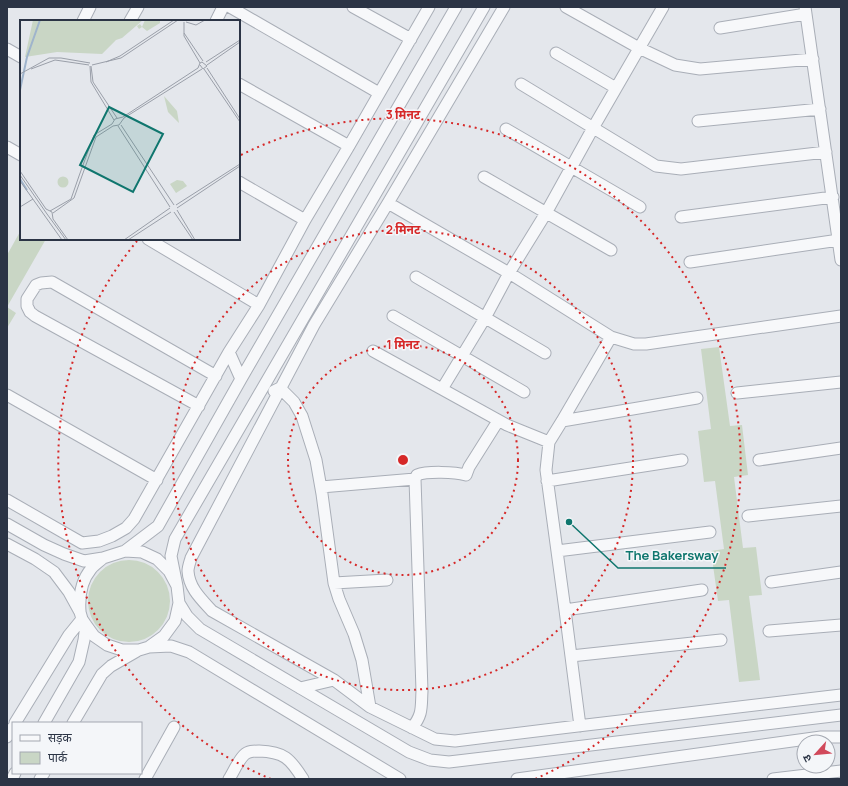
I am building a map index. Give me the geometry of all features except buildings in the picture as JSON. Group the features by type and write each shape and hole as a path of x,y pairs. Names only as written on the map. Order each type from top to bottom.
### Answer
{"street":[{"path":"84,20 90,7"},
{"path":"131,20 138,7"},
{"path":"216,20 223,7"},
{"path":"230,7 379,93"},
{"path":"353,7 411,39"},
{"path":"7,500 82,543 99,541 112,536 126,528 134,519 230,352 259,305 305,220 429,7"},
{"path":"7,524 44,545 84,561 103,558 125,551 158,526 241,379 456,7"},
{"path":"74,722 102,674 111,666 164,636 175,621 179,603 171,556 175,539 484,7"},
{"path":"504,7 314,325 191,558 188,570 190,583 197,595 212,611 334,680 370,707 435,739 455,742 841,696"},
{"path":"566,7 640,48 675,65 700,69 813,58"},
{"path":"442,389 485,318 509,273 546,213 662,8"},
{"path":"720,28 806,11 841,260"},
{"path":"7,50 20,57"},
{"path":"556,54 616,88"},
{"path":"521,84 656,166 681,169 826,152"},
{"path":"240,85 349,146"},
{"path":"698,121 820,110"},
{"path":"506,129 640,207"},
{"path":"7,147 20,154"},
{"path":"484,177 611,250"},
{"path":"240,183 305,220"},
{"path":"680,217 833,197"},
{"path":"388,203 509,273 611,337 634,344 646,344 841,316"},
{"path":"150,240 259,305"},
{"path":"690,262 839,240"},
{"path":"416,277 545,353"},
{"path":"199,406 35,316 30,312 27,299 36,285 52,282 216,376"},
{"path":"393,316 524,392"},
{"path":"580,726 546,470 549,442 611,337"},
{"path":"373,351 498,421 549,442"},
{"path":"230,352 241,379"},
{"path":"737,393 841,382"},
{"path":"258,397 280,388"},
{"path":"280,388 294,402 302,416 316,460 334,583 338,599 354,634 362,660 370,707"},
{"path":"7,395 157,480"},
{"path":"562,421 697,398"},
{"path":"321,487 415,479 417,476 426,473 466,474 498,421"},
{"path":"759,460 841,448"},
{"path":"547,481 682,460"},
{"path":"412,728 421,713 422,691 415,479"},
{"path":"748,516 841,506"},
{"path":"557,551 710,532"},
{"path":"7,544 35,559 54,572 69,592 94,636 107,645 122,650 171,646 189,652 400,779"},
{"path":"125,551 142,552 157,559 169,571 177,586"},
{"path":"45,722 79,662 84,640 80,600 82,584 91,569 103,558"},
{"path":"771,582 841,572"},
{"path":"334,583 387,580"},
{"path":"565,610 702,590"},
{"path":"179,603 187,616 200,629 409,752 430,760 450,762 841,715"},
{"path":"16,722 69,635 83,619"},
{"path":"769,631 841,625"},
{"path":"571,656 721,640"},
{"path":"300,688 334,680"},
{"path":"145,779 174,727"},
{"path":"517,779 796,743"},
{"path":"229,779 244,755 248,752 256,751 277,753 284,756 291,762 303,779"},
{"path":"773,779 817,774"}],"green space":[{"path":"20,232 20,240 45,240 7,307 7,255"},
{"path":"7,307 16,313 7,328"},
{"path":"719,347 730,426 742,425 748,475 734,477 743,548 756,547 762,595 749,596 760,680 739,682 729,600 718,601 711,551 724,549 715,481 704,482 698,431 711,429 701,349"},
{"path":"129,560 145,563 158,572 167,585 170,601 167,617 158,630 145,639 129,642 113,639 100,630 91,617 88,601 91,585 100,572 113,563"}],"place":[{"name":"The Bakersway","path":"569,522"}]}
